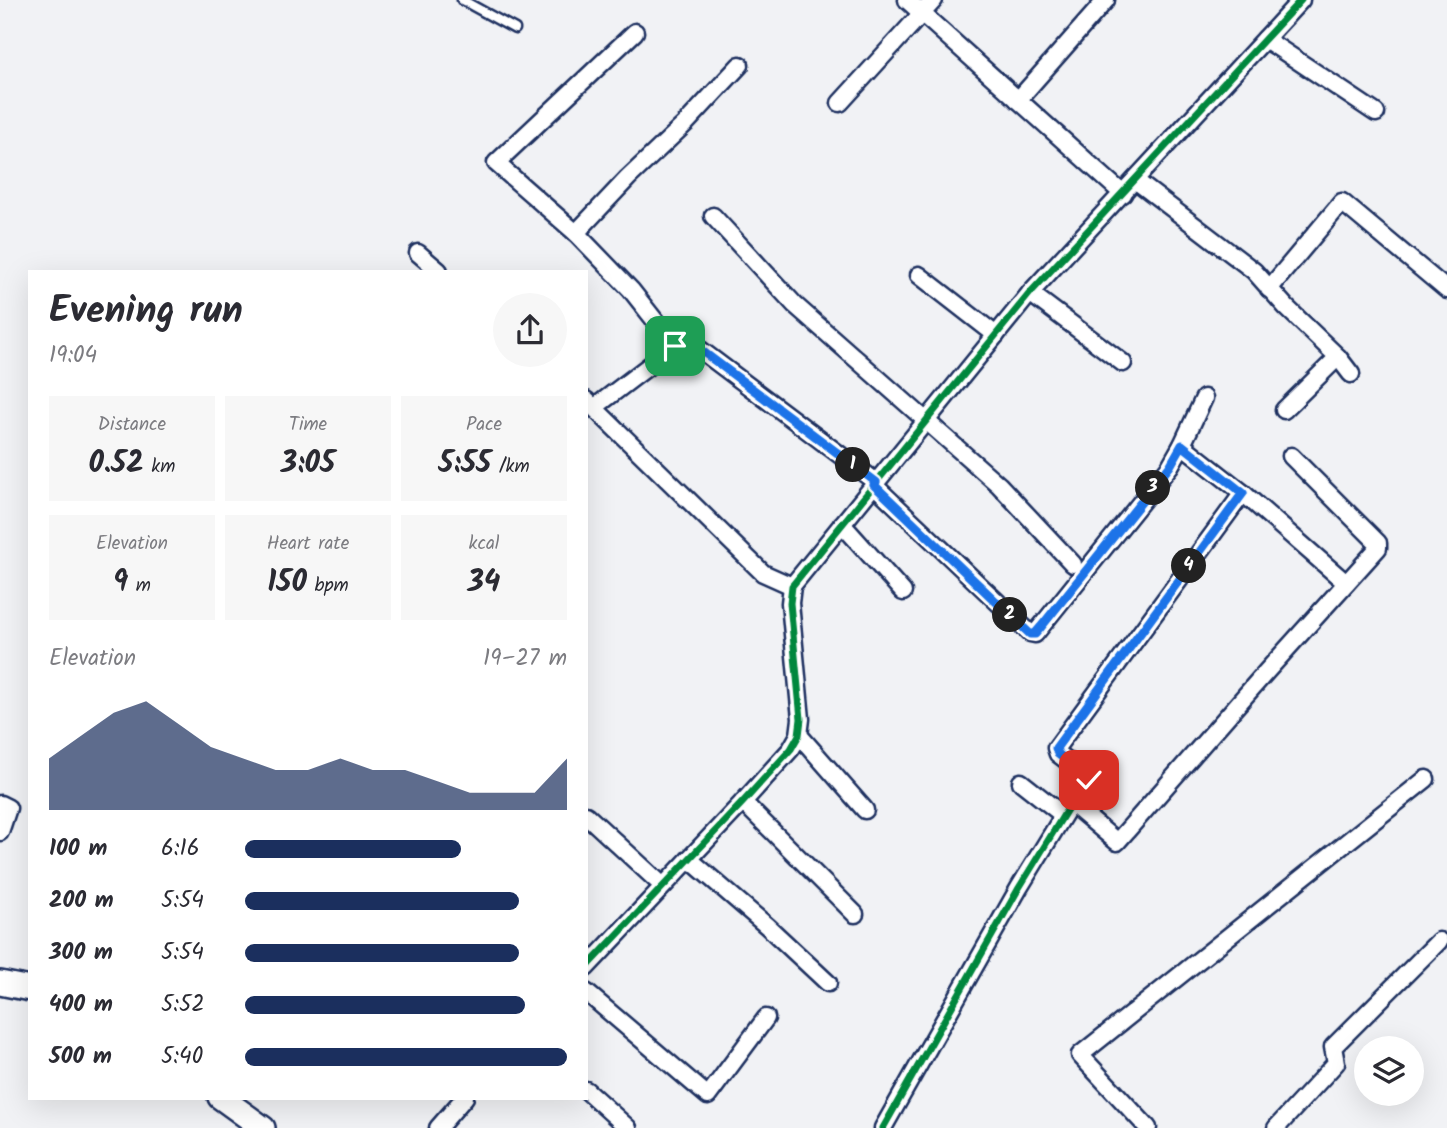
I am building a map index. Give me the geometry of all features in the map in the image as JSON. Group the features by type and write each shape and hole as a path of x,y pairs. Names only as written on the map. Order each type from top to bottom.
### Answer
{"street":[{"path":"907,0 1123,194"},
{"path":"840,103 934,0"},
{"path":"1018,100 1106,0"},
{"path":"588,966 743,802 791,749 799,735 801,719 790,603 792,586 1030,293 1301,0"},
{"path":"635,32 496,163 576,233 631,290 675,346"},
{"path":"1265,39 1376,113"},
{"path":"576,233 740,65"},
{"path":"1136,180 1254,271 1286,307 1338,357 1351,374"},
{"path":"1269,289 1342,202 1447,290"},
{"path":"713,216 795,304 999,485 1073,564"},
{"path":"418,253 438,270"},
{"path":"919,275 996,335"},
{"path":"1030,293 1123,363"},
{"path":"792,586 764,573 590,403 675,346 690,342 875,484 1030,634 1035,634 1170,466 1204,398"},
{"path":"1284,410 1338,357"},
{"path":"1182,445 1243,493 1346,583"},
{"path":"1021,782 1117,842 1378,548 1378,543 1291,456"},
{"path":"883,1128 1019,888 1067,809 1089,780 1058,754 1056,748 1243,493"},
{"path":"842,524 903,592"},
{"path":"799,735 865,810"},
{"path":"1148,1128 1080,1055 1426,779"},
{"path":"743,802 855,914"},
{"path":"0,804 8,808 0,832"},
{"path":"588,817 663,886"},
{"path":"689,859 767,926 828,984"},
{"path":"1276,1128 1336,1063 1333,1047 1439,941"},
{"path":"588,944 599,954"},
{"path":"0,983 28,989"},
{"path":"588,994 708,1096 766,1018"},
{"path":"588,1092 628,1128"},
{"path":"224,1100 263,1128"},
{"path":"438,1128 463,1100"}],"lane":[{"path":"462,0 516,29"}],"cycle path":[{"path":"588,966 743,802 791,749 799,735 801,719 790,603 792,586 1030,293 1301,0"},
{"path":"883,1128 1019,888 1071,803 1089,781 1087,776 1058,754 1056,748 1243,493"}],"route":[{"path":"675,346 690,342 876,482 874,485 1030,634 1035,634 1041,627 1170,466 1182,445 1243,493 1056,748 1058,754 1089,780"}]}
